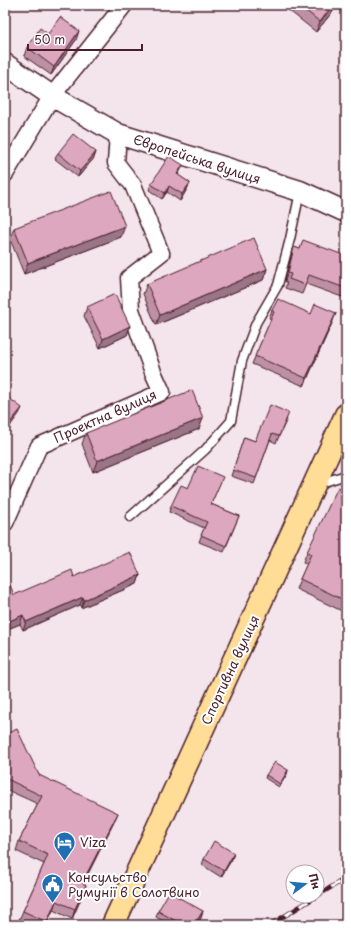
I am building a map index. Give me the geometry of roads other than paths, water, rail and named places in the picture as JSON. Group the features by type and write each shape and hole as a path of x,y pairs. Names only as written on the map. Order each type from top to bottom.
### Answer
{"main road":[{"name":"Спортивна вулиця","path":"113,925 346,415"}],"street":[{"path":"5,174 52,96 124,5"},
{"name":"Європейська вулиця","path":"5,64 52,96 118,134 300,192 346,212"},
{"name":"Проектна вулиця","path":"5,523 39,446 162,392 153,372 131,310 129,278 161,253 133,185 116,163 118,134"}],"lane":[{"path":"130,517 205,450 231,421 242,361 256,323 278,285 300,192"},
{"path":"314,485 346,475"}],"railway":[{"path":"270,925 346,878"}],"place":[{"name":"Viza","path":"65,862"},
{"name":"Консульство Румунії в Солотвино","path":"53,904"}]}
